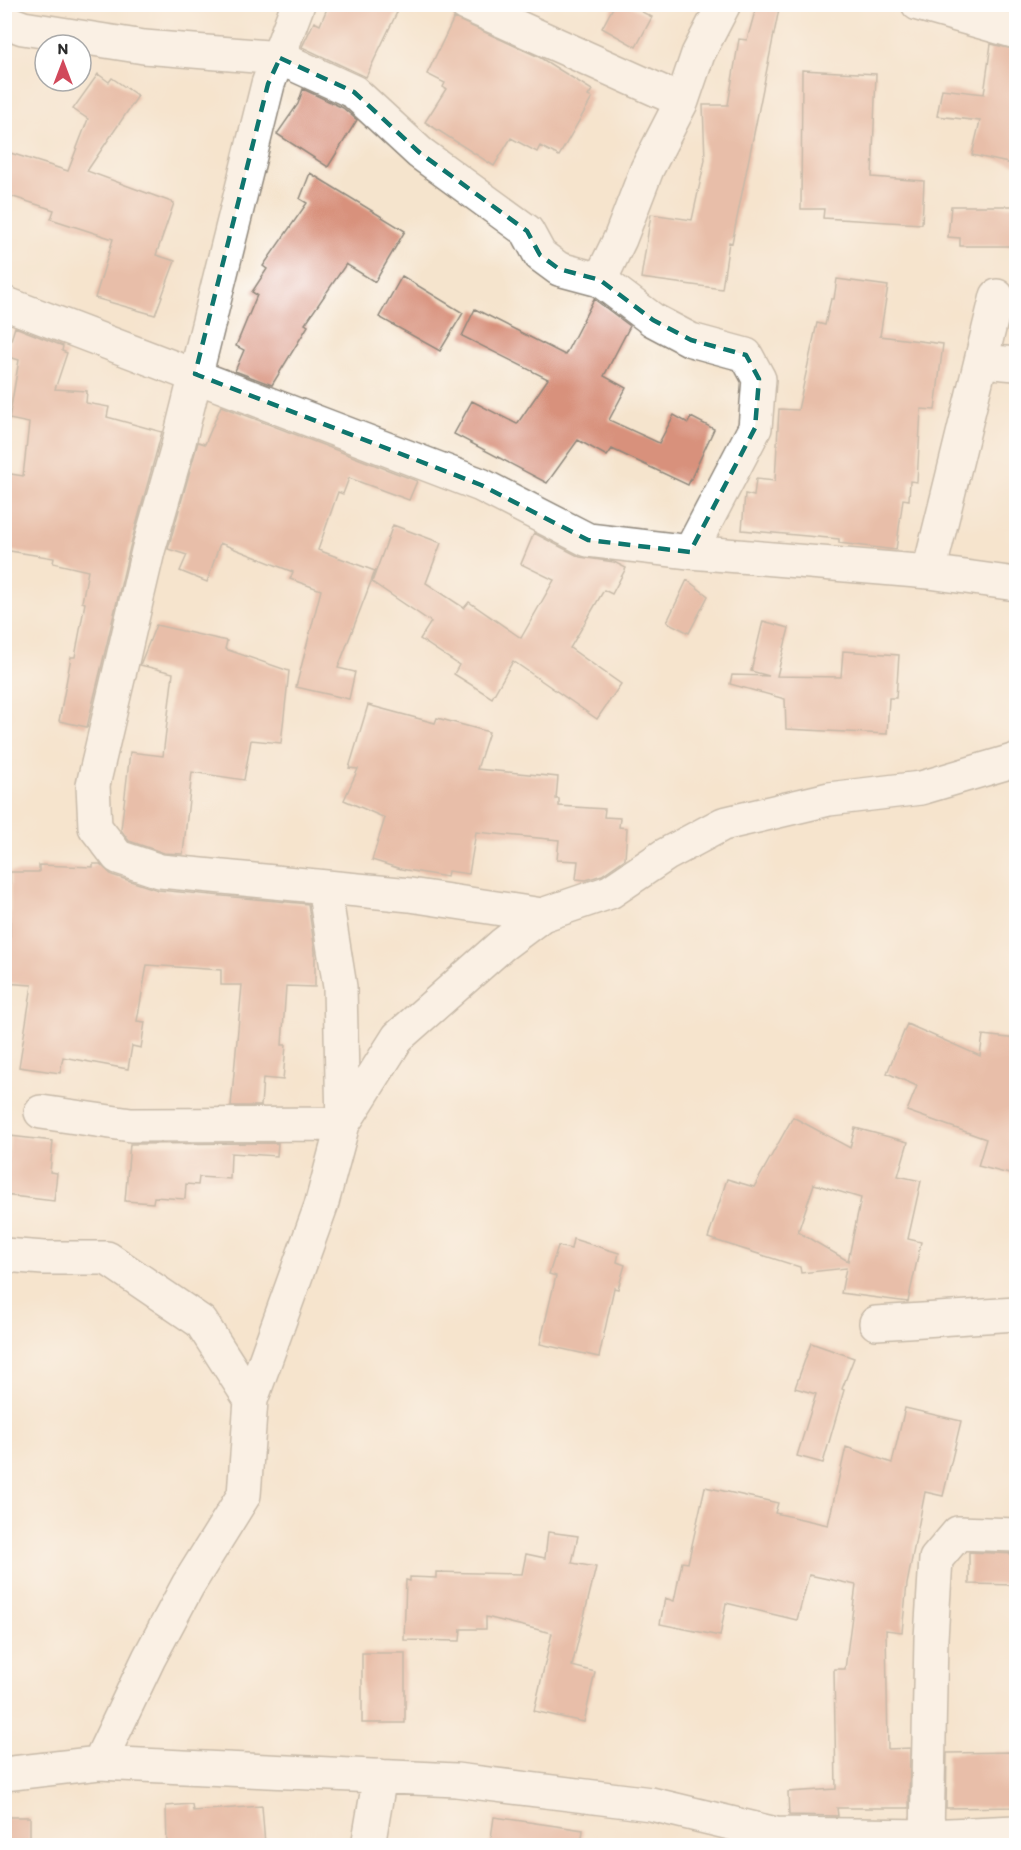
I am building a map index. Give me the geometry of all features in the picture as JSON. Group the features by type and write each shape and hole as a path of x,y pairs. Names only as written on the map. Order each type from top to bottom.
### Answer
{"street":[{"path":"298,4 280,58 268,84 148,551 93,785 94,827 118,856 160,871 410,895 542,915"},
{"path":"466,4 682,101"},
{"path":"600,280 620,239 647,169 682,101 698,54 724,4"},
{"path":"918,4 1017,32"},
{"path":"4,21 23,28 144,47 280,58 354,92 420,153 527,231 540,255 559,269 600,280 653,320 691,340 746,355 759,379 755,428 690,552"},
{"path":"929,572 998,296"},
{"path":"4,303 481,485 588,540 690,552 929,572 1017,584"},
{"path":"981,361 1017,364"},
{"path":"343,1124 398,1037 502,945 542,915 610,892 665,855 723,824 829,799 921,788 1017,760"},
{"path":"99,1764 149,1658 188,1585 244,1495 251,1400 321,1206 343,1124 340,987 324,887"},
{"path":"41,1112 131,1125 343,1124"},
{"path":"4,1255 44,1258 107,1258 201,1322 251,1400"},
{"path":"876,1323 1017,1314"},
{"path":"927,1836 931,1638 936,1559 958,1533 1017,1535"},
{"path":"4,1774 99,1764 456,1780 651,1804 776,1840 1017,1832"},
{"path":"368,1845 380,1776"}],"highlighted area":[{"path":"280,58 354,92 420,153 527,231 540,255 559,269 600,280 653,320 691,340 746,355 759,379 755,428 690,552 588,540 481,485 195,374 268,84"}],"building":[{"path":"329,4 401,4 366,77 302,47 314,22 320,25"},
{"path":"615,4 627,4 652,17 636,47 602,28"},
{"path":"757,4 780,4 732,243 729,242 722,289 641,278 651,214 692,220 705,160 703,105 728,105 739,39 747,40"},
{"path":"454,18 539,57 592,90 588,96 592,98 559,156 540,146 537,152 511,138 494,166 425,122 446,89 443,87 445,83 427,74"},
{"path":"991,44 1017,50 1017,165 972,155 980,121 937,116 942,89 984,94"},
{"path":"802,70 876,74 872,177 924,181 922,224 823,218 824,209 801,209"},
{"path":"98,74 109,82 112,78 138,96 87,171 174,203 156,255 175,261 155,315 95,298 113,239 51,219 54,210 4,194 4,151 68,171 88,119 73,109 84,93 93,93 93,81"},
{"path":"303,89 343,108 357,120 328,167 277,134 298,104"},
{"path":"310,173 405,231 375,282 346,264 305,324 308,326 272,385 235,371 244,350 236,346 257,295 252,292 267,269 263,266 307,203 300,199"},
{"path":"951,206 1016,206 1016,246 960,246 960,238 948,237"},
{"path":"402,276 463,313 440,351 379,317"},
{"path":"837,279 888,286 880,336 943,344 935,410 921,409 917,482 910,481 909,500 903,499 896,550 839,543 839,539 742,530 745,494 754,496 756,479 775,481 779,409 798,410 817,323 825,325 831,299 834,299"},
{"path":"594,299 630,326 604,376 626,388 609,420 659,443 674,415 688,423 691,417 714,429 688,485 612,449 607,456 578,440 547,483 454,434 472,401 517,424 548,379 462,336 475,309 565,355"},
{"path":"15,327 63,346 62,351 67,353 55,389 87,391 86,403 109,407 107,417 162,432 130,547 87,727 59,721 71,657 75,657 85,603 82,602 88,571 53,563 54,558 4,550 4,473 23,476 29,423 9,419 19,360 6,356"},
{"path":"221,406 417,481 409,500 349,478 343,494 338,492 318,550 375,571 338,668 355,672 349,699 296,687 321,590 290,579 293,572 220,543 207,582 180,571 187,555 168,549 198,442 205,444"},
{"path":"393,525 441,543 426,583 464,608 469,602 521,638 554,580 521,564 534,533 580,557 614,562 626,568 612,594 604,590 570,648 621,684 597,719 513,661 492,698 454,674 459,665 420,639 431,622 372,582"},
{"path":"687,580 708,596 689,633 667,622"},
{"path":"763,621 789,628 777,676 841,677 843,651 899,655 896,698 889,698 887,734 786,729 785,699 730,684 732,675 769,676 751,671"},
{"path":"156,625 227,641 225,649 289,671 281,743 251,740 244,780 192,772 183,854 164,853 129,841 121,830 130,752 163,756 173,673 140,665"},
{"path":"368,705 435,723 437,718 489,732 477,769 558,777 556,799 559,799 559,806 605,809 604,817 620,818 619,827 627,828 625,859 602,875 586,880 576,879 578,861 557,860 559,840 476,832 469,874 448,871 447,877 401,869 372,860 385,818 344,800 358,769 349,768"},
{"path":"93,864 100,864 112,875 158,890 308,904 315,951 315,987 286,986 282,1045 286,1045 283,1080 263,1078 261,1106 231,1106 242,985 221,985 221,970 147,965 137,1021 145,1022 141,1048 132,1046 128,1069 63,1057 60,1073 19,1067 32,985 4,983 4,936 10,936 10,872 39,872 39,865 93,867"},
{"path":"907,1024 980,1056 983,1035 1017,1039 1017,1176 978,1166 986,1139 907,1111 917,1086 887,1073"},
{"path":"793,1117 850,1148 855,1128 908,1142 898,1176 921,1181 908,1239 921,1242 908,1302 841,1293 846,1268 801,1273 800,1267 708,1238 727,1179 754,1187","holes":["814,1184 861,1198 848,1261 798,1232"]},
{"path":"10,1136 53,1141 50,1172 57,1173 54,1201 4,1195"},
{"path":"278,1143 277,1156 231,1153 230,1179 199,1177 198,1185 186,1184 185,1199 154,1197 153,1203 125,1201 130,1144"},
{"path":"573,1239 619,1253 617,1262 625,1265 618,1289 614,1288 599,1357 540,1344 556,1276 549,1274 558,1246 571,1249"},
{"path":"811,1343 854,1358 842,1389 844,1390 823,1463 797,1456 816,1394 795,1388"},
{"path":"905,1408 961,1421 943,1496 925,1492 907,1584 902,1632 886,1630 888,1749 910,1748 909,1808 837,1808 838,1816 789,1815 788,1792 836,1789 834,1669 845,1669 856,1585 809,1575 797,1620 726,1603 720,1636 660,1624 665,1598 674,1601 682,1562 688,1563 705,1487 778,1503 775,1513 828,1525 846,1447 892,1463"},
{"path":"548,1532 578,1536 572,1563 596,1567 572,1666 595,1672 584,1722 534,1711 552,1633 486,1617 486,1629 461,1629 460,1641 404,1640 406,1580 410,1581 410,1577 436,1578 436,1572 522,1574 526,1554 545,1558"},
{"path":"969,1552 1017,1554 1017,1585 969,1584"},
{"path":"362,1653 405,1653 405,1723 362,1723"},
{"path":"1017,1752 1017,1807 946,1808 947,1753"},
{"path":"192,1804 193,1811 262,1806 265,1845 167,1845 166,1806"},
{"path":"4,1817 30,1817 30,1845 4,1845"},
{"path":"494,1817 583,1830 581,1845 490,1845"}]}
